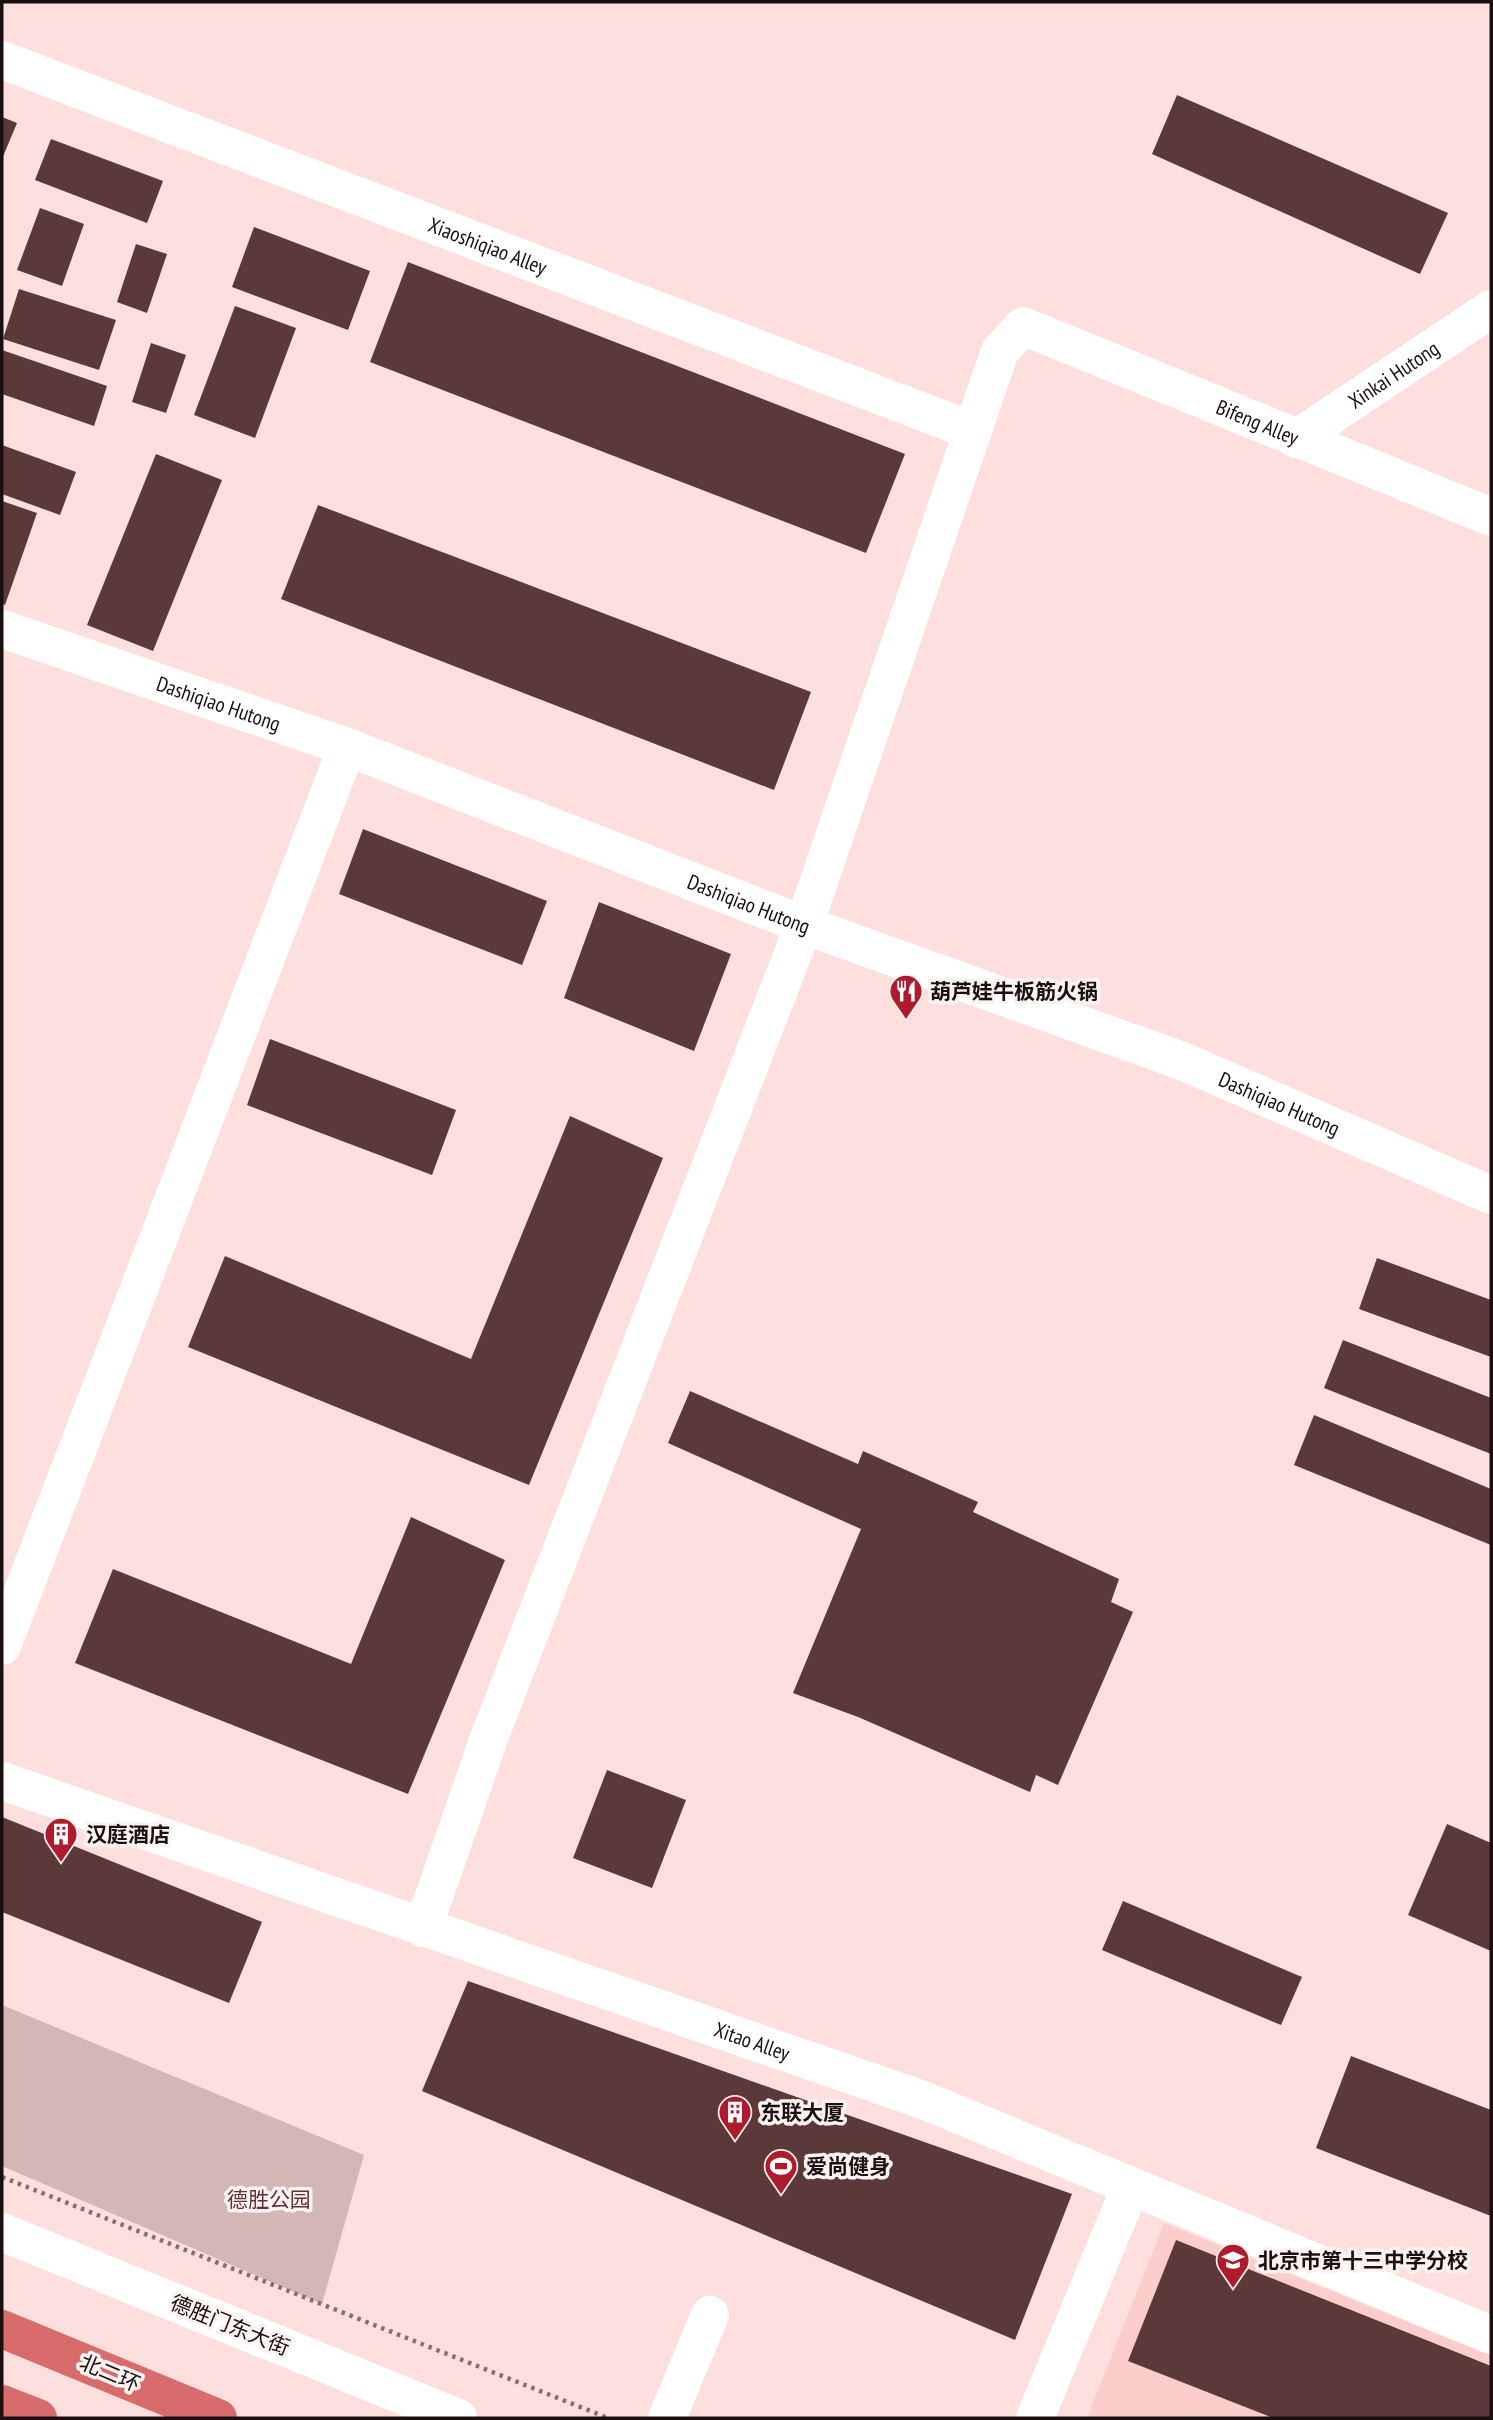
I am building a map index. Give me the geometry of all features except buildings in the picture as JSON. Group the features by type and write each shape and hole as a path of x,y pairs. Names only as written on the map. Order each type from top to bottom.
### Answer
{"highway":[{"name":"北二环","path":"2,2329 218,2418"},
{"path":"2,2404 38,2418"}],"street":[{"name":"Xiaoshiqiao Alley","path":"2,60 973,431"},
{"name":"Xinkai Hutong","path":"1296,439 1491,309"},
{"name":"Bifeng Alley","path":"973,431 1000,351 1023,326 1491,517"},
{"path":"424,1928 494,1725 804,925 973,431"},
{"name":"Dashiqiao Hutong","path":"2,629 347,747 804,925 1182,1061 1491,1195"},
{"path":"2,1646 347,747"},
{"name":"Xitao Alley","path":"2,1781 923,2100 1491,2335"},
{"path":"1035,2418 1130,2186"},
{"name":"德胜门东大街","path":"2,2232 458,2418"},
{"path":"667,2418 710,2315"}],"path":[{"path":"2,2176 608,2418"}],"shaded area":[{"name":"北京市第十三中学分校","path":"1164,2223 1491,2356 1491,2418 1087,2418"}],"green space":[{"name":"德胜公园","path":"2,2005 364,2155 322,2304 2,2166"}],"place":[{"name":"葫芦娃牛板筋火锅","path":"906,1021"},
{"name":"汉庭酒店","path":"61,1864"},
{"name":"东联大厦","path":"735,2142"},
{"name":"爱尚健身","path":"781,2196"},
{"name":"北京市第十三中学分校","path":"1233,2290"}]}
